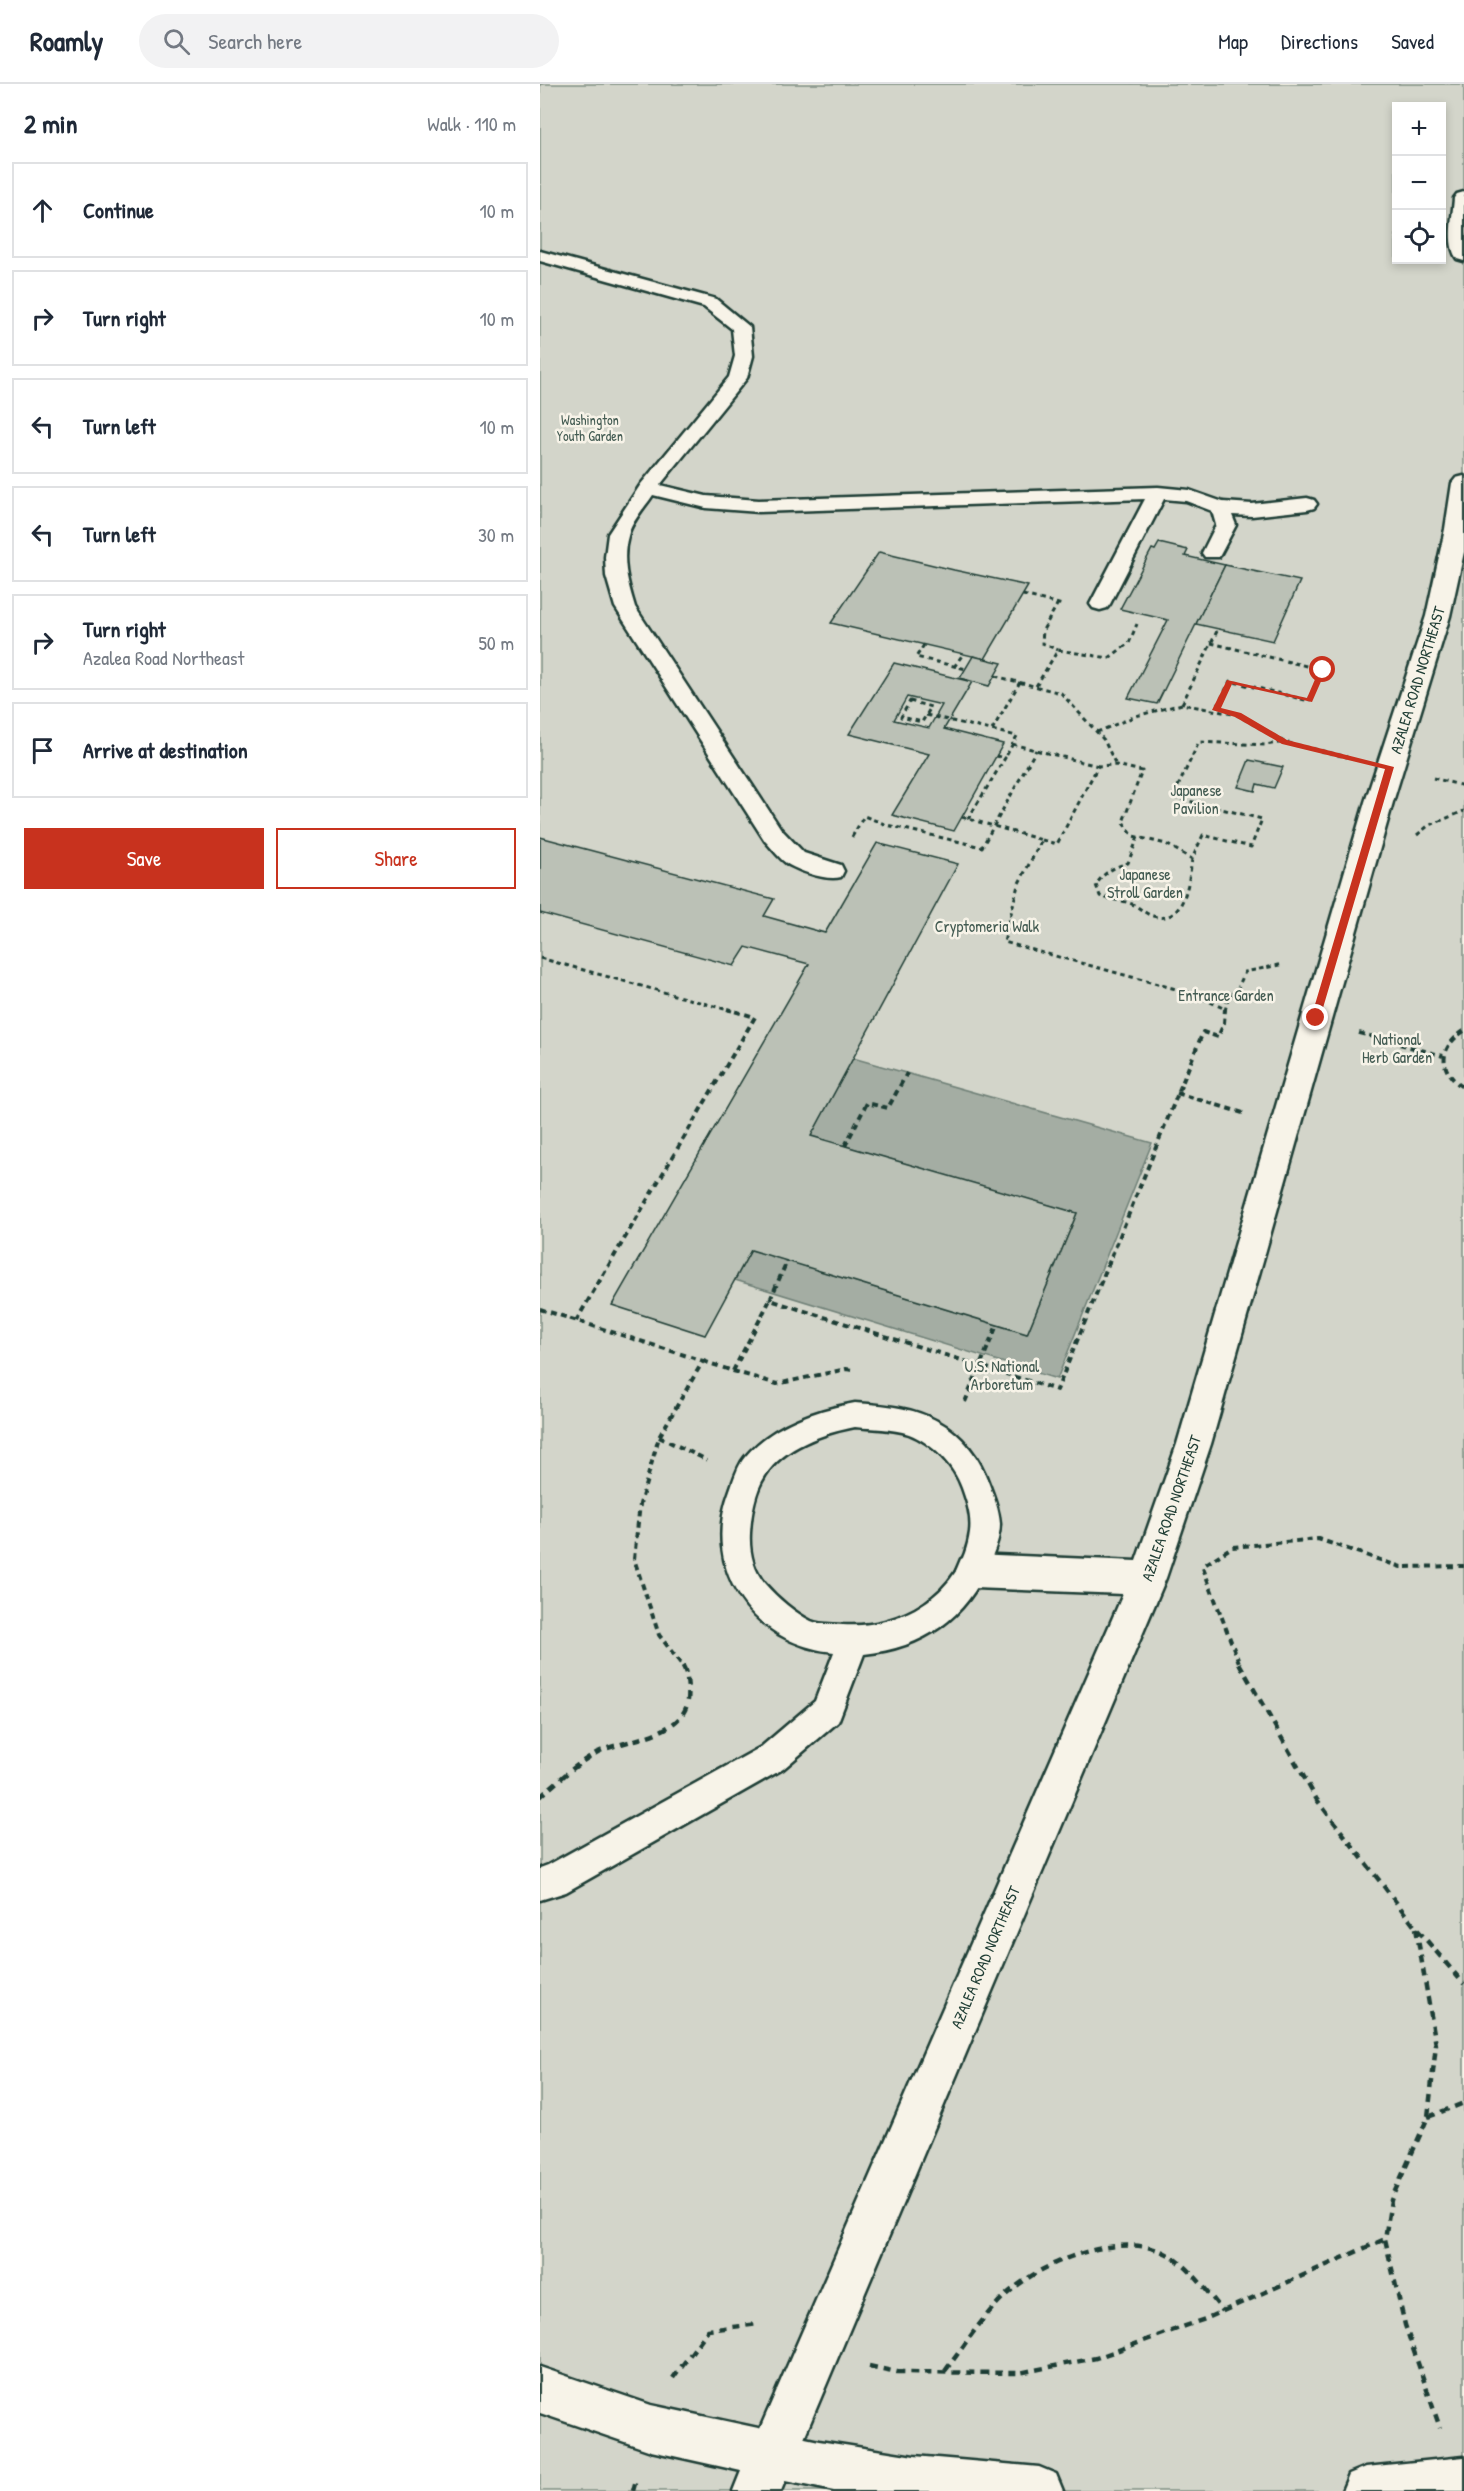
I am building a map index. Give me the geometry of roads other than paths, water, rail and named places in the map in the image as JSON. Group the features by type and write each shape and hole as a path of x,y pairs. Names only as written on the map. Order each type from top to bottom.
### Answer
{"street":[{"path":"1464,198 1462,237 1464,255"},
{"name":"AZALEA ROAD NORTHEAST","path":"765,2473 1148,1578 1194,1444 1390,767 1438,616 1457,529 1464,483"},
{"path":"1438,616 1464,582"},
{"path":"974,1570 1148,1578"},
{"path":"540,2390 651,2428 765,2473 819,2465 914,2481 1039,2491"},
{"path":"1366,2491 1457,2482"}],"lane":[{"path":"540,256 710,303 741,327 744,356 738,378 648,488 618,534 615,557 616,576 625,607 773,836 796,860 833,871"},
{"path":"648,488 706,502 759,506 1158,493 1190,496 1220,508 1252,510 1307,504"},
{"path":"1100,604 1158,493"},
{"path":"1212,553 1226,525 1220,508"},
{"path":"855,1415 898,1419 920,1426 954,1449 972,1474 984,1511 985,1532 974,1570 959,1592 927,1621 898,1635 853,1642 808,1634 760,1602 745,1580 734,1543 737,1508 755,1466 793,1435 832,1419 855,1415"},
{"path":"540,1884 554,1880 772,1758 827,1712 853,1642"}],"park label":[{"name":"Washington Youth Garden","path":"590,428"},
{"name":"Japanese Pavilion","path":"1196,799"},
{"name":"Japanese Stroll Garden","path":"1145,883"},
{"name":"Cryptomeria Walk","path":"987,926"},
{"name":"Entrance Garden","path":"1226,995"},
{"name":"National Herb Garden","path":"1397,1048"},
{"name":"U.S. National Arboretum","path":"1002,1375"}]}
